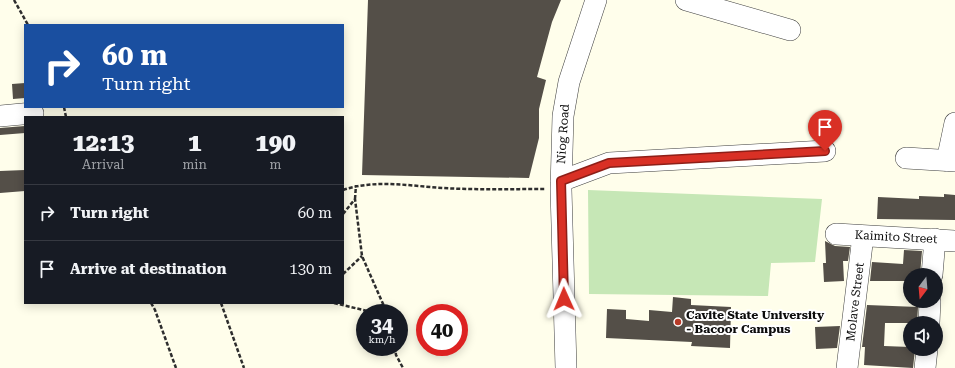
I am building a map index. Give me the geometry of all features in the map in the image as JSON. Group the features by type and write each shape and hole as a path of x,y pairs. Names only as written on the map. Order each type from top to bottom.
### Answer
{"street":[{"name":"Niog Road","path":"566,368 561,185 562,116 569,82 596,0"},
{"path":"686,0 790,30"},
{"path":"0,116 33,113"},
{"path":"906,158 951,161 955,124"},
{"path":"561,185 609,163 825,151"},
{"name":"Kaimito Street","path":"836,234 955,240"},
{"name":"Molave Street","path":"847,368 863,236"},
{"path":"932,268 934,240"},
{"path":"925,368 926,356"}],"path":[{"path":"14,0 27,24"},
{"path":"344,190 356,185 389,184 444,188 561,185"},
{"path":"356,185 355,199 362,256 383,304"},
{"path":"344,213 355,199"},
{"path":"344,273 362,256"},
{"path":"152,304 176,368"},
{"path":"221,304 244,368"},
{"path":"338,304 356,308"},
{"path":"397,356 403,368"}],"green space":[{"path":"588,190 822,199 815,262 771,263 768,296 589,294"}],"building":[{"path":"368,0 561,0 552,22 537,77 546,80 539,109 539,138 529,178 362,175"},
{"path":"24,83 24,98 13,99 12,84"},
{"path":"24,126 24,133 0,135 0,128"},
{"path":"24,170 24,191 0,193 0,171"},
{"path":"944,194 955,195 955,220 877,219 878,197 919,199 919,196 944,197"},
{"path":"825,241 835,246 850,247 848,261 843,261 844,281 824,282 823,263 826,263"},
{"path":"904,250 922,251 921,268 903,268 903,281 870,281 872,262 903,264"},
{"path":"673,297 691,299 691,305 731,307 730,348 691,346 692,342 606,338 607,309 626,310 626,319 649,321 649,310 672,312"},
{"path":"867,305 918,308 917,316 903,316 903,323 885,323 884,346 903,347 903,356 914,356 913,368 864,365 865,347 862,347"},
{"path":"840,326 837,348 816,349 815,327"}],"place":[{"name":"Cavite State University - Bacoor Campus","path":"678,322"}],"route":[{"path":"564,299 561,181 609,163 825,151"}]}
